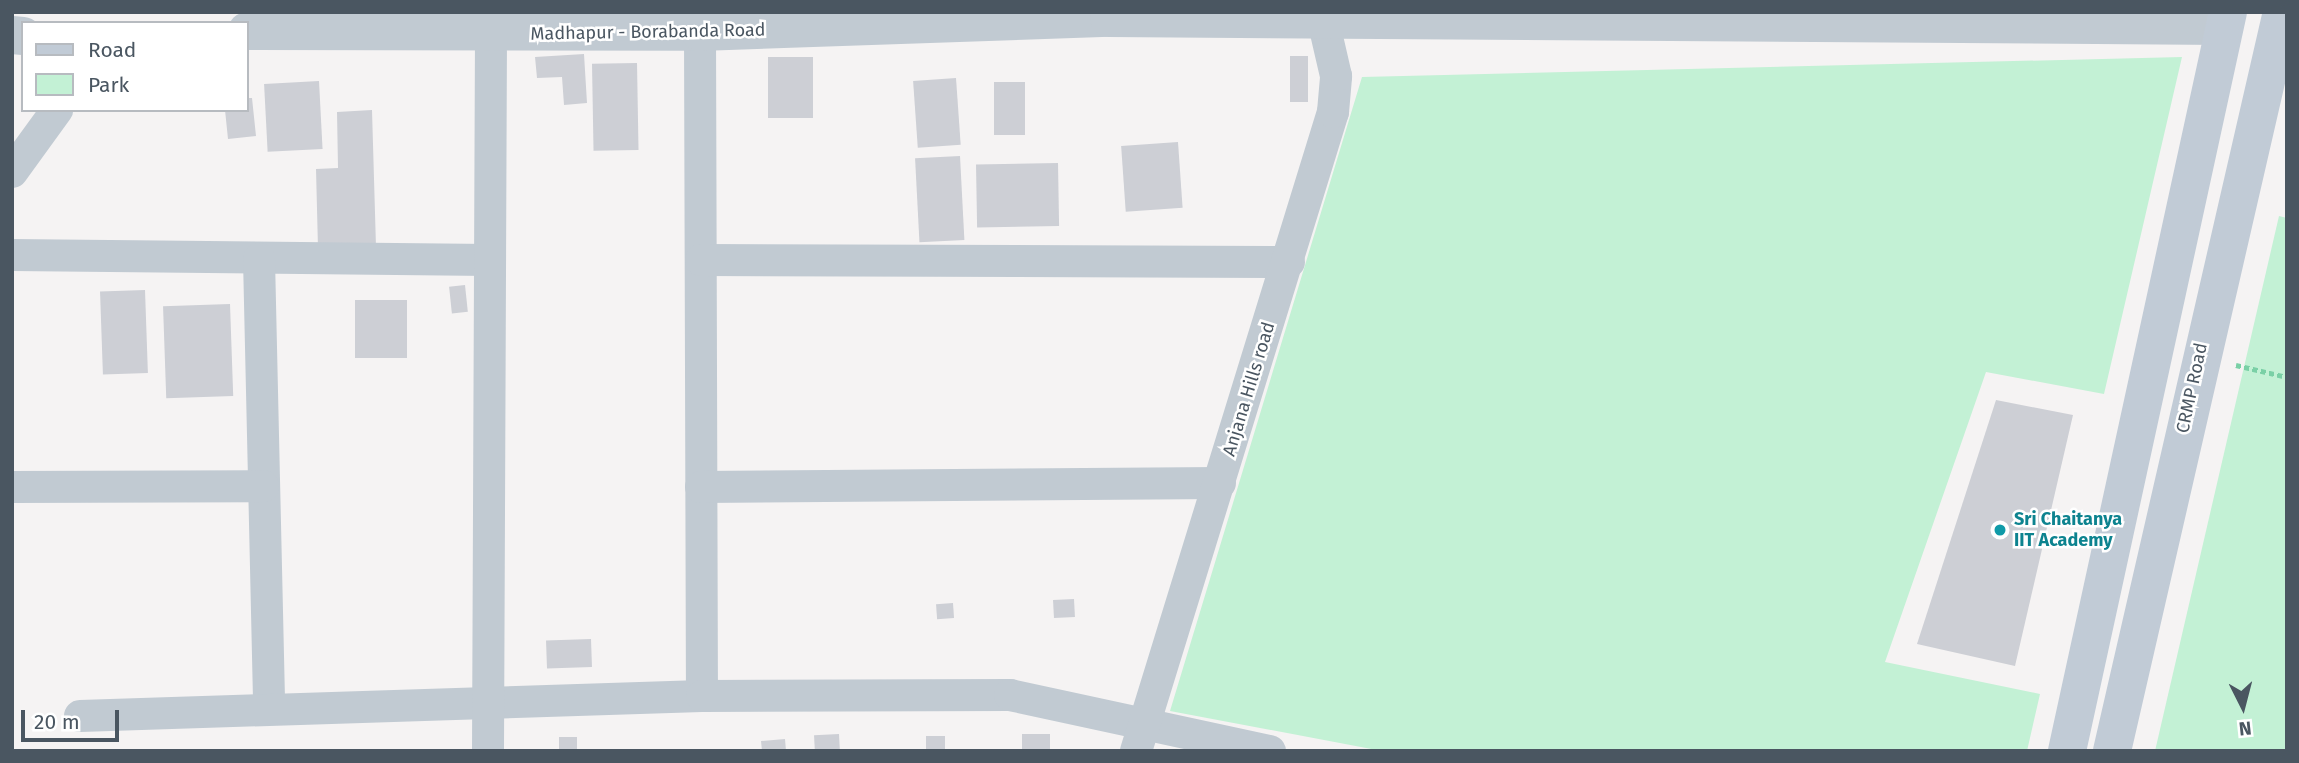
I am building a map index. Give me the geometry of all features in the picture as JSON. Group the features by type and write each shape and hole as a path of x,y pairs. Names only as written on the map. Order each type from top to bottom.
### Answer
{"main road":[{"path":"2067,751 2226,19 2282,21"},
{"name":"CRMP Road","path":"2112,751 2282,21"}],"street":[{"name":"Madhapur - Borabanda Road","path":"248,31 491,35 700,32 1110,18 1324,24 2226,19"},
{"name":"Anjana Hills road","path":"1140,738 1289,262 1337,94 1324,24"},
{"path":"700,32 702,696"},
{"path":"488,751 491,35"},
{"path":"12,172 56,112"},
{"path":"12,255 490,260"},
{"path":"259,259 269,709"},
{"path":"701,260 1289,262"},
{"path":"701,487 1220,483"},
{"path":"12,487 262,485"},
{"path":"80,716 269,709 489,706 702,696 1010,695 1140,738 1270,751"}],"path":[{"path":"2239,366 2287,377"}],"green space":[{"path":"2182,57 2104,394 1986,372 1885,662 2040,694 2027,751 1382,751 1170,711 1362,77"},
{"path":"2279,216 2287,218 2287,751 2155,751"}],"building":[{"path":"584,54 587,103 564,105 562,77 537,78 535,57"},
{"path":"1290,56 1308,56 1308,102 1290,102"},
{"path":"768,57 813,57 813,118 768,118"},
{"path":"637,63 639,150 594,151 592,64"},
{"path":"956,78 961,145 918,148 913,81"},
{"path":"319,81 323,149 268,152 264,84"},
{"path":"994,82 1025,82 1025,135 994,135"},
{"path":"248,98 252,98 256,136 228,139 225,112 248,112"},
{"path":"372,110 376,247 318,249 316,169 338,168 337,112"},
{"path":"1178,142 1183,208 1126,212 1121,146"},
{"path":"960,156 964,240 919,242 915,158"},
{"path":"1058,163 1059,226 977,227 976,164"},
{"path":"465,285 468,312 452,314 449,287"},
{"path":"145,290 148,373 103,375 100,292"},
{"path":"355,300 407,300 407,358 355,358"},
{"path":"230,304 233,396 166,398 163,306"},
{"name":"Sri Chaitanya IIT Academy","path":"1996,400 2073,415 2015,666 1917,644"},
{"path":"1074,599 1075,617 1054,618 1053,600"},
{"path":"953,603 954,618 937,619 936,604"},
{"path":"591,639 592,667 547,669 546,641"},
{"path":"839,734 840,751 815,751 814,735"},
{"path":"1022,734 1050,734 1050,751 1022,751"},
{"path":"926,736 945,736 945,751 926,751"},
{"path":"559,737 577,737 577,751 559,751"},
{"path":"785,739 786,751 762,751 761,741"}],"place":[{"name":"Sri Chaitanya IIT Academy","path":"2000,530"}]}
